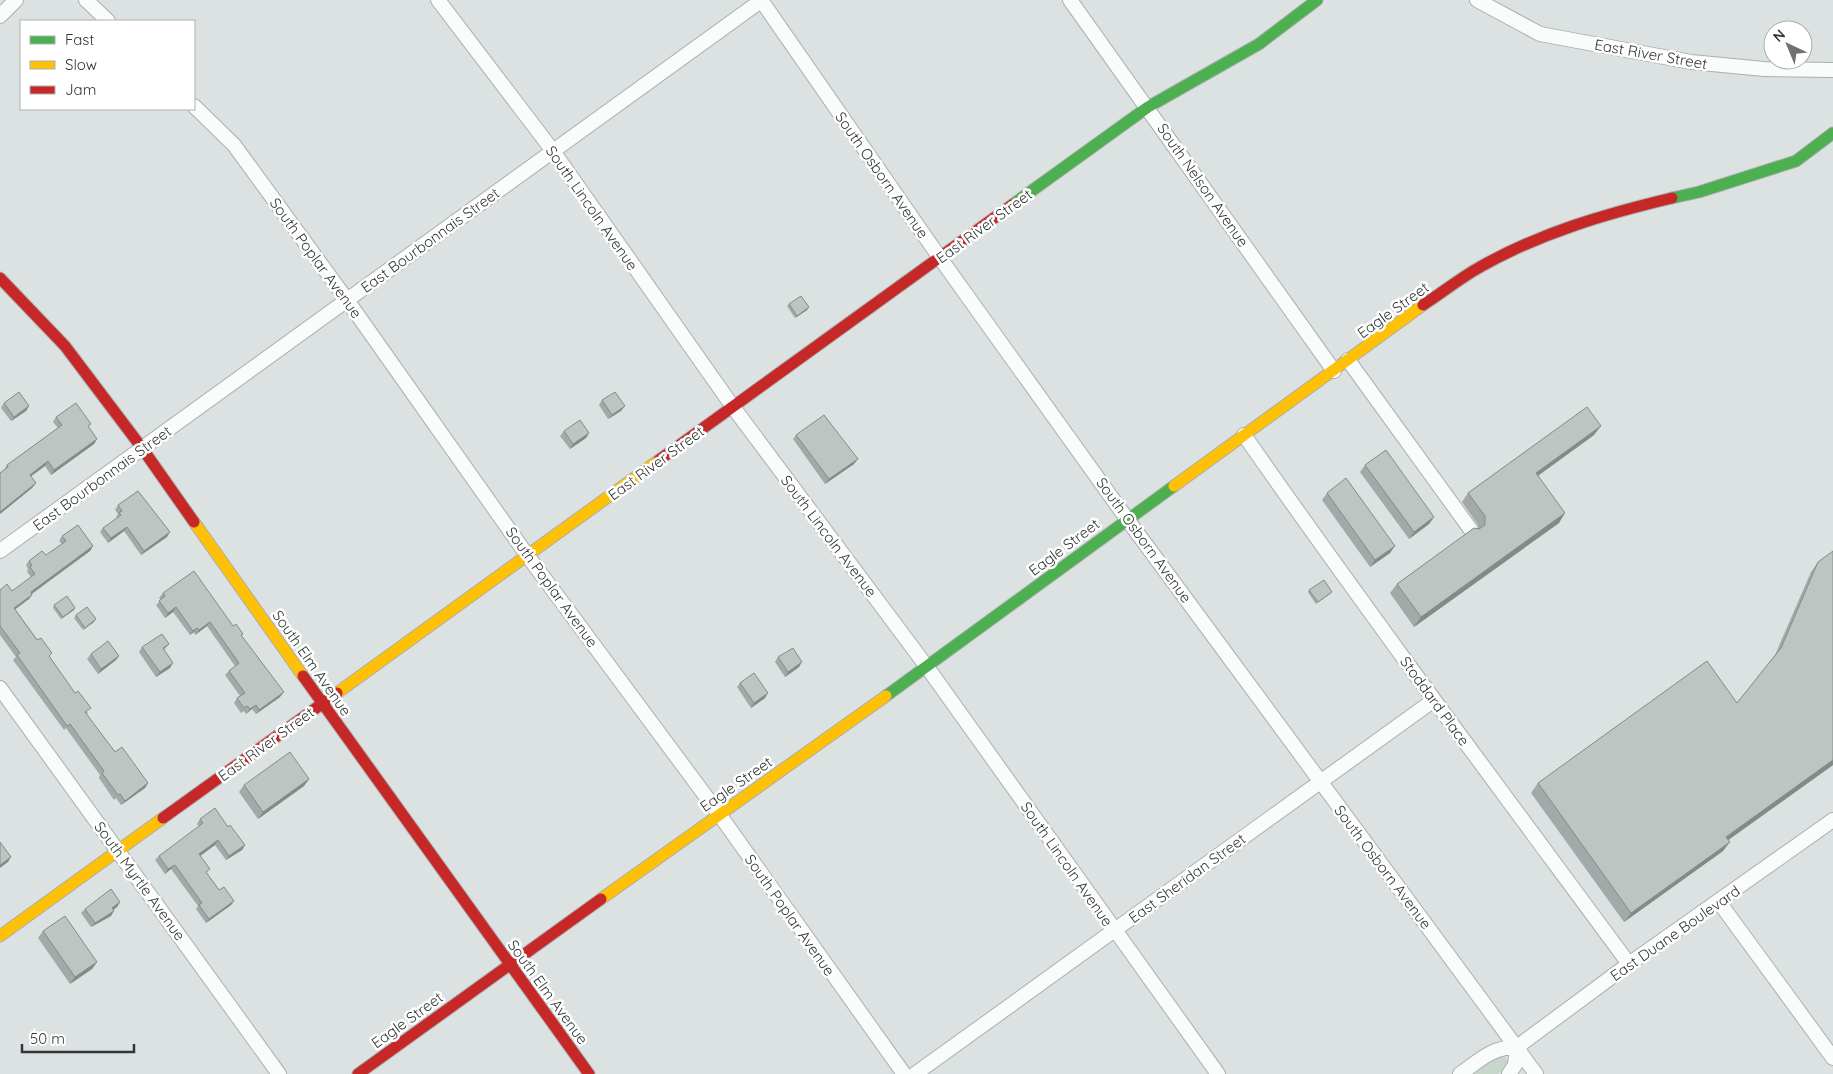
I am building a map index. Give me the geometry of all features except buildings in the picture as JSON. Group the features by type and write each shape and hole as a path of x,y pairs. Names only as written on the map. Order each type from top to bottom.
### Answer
{"street":[{"path":"0,16 16,0"},
{"path":"86,0 107,20"},
{"name":"South Lincoln Avenue","path":"438,0 553,151 733,407 927,667 1218,1074"},
{"name":"East Bourbonnais Street","path":"0,551 761,0"},
{"name":"South Osborn Avenue","path":"761,0 940,258 1127,519 1536,1074"},
{"name":"South Nelson Avenue","path":"1070,0 1334,371"},
{"name":"East River Street","path":"0,936 1148,108 1259,44 1318,0"},
{"name":"East River Street","path":"1477,0 1540,34 1691,62 1764,69 1833,70"},
{"name":"South Poplar Avenue","path":"195,107 234,145 347,300 527,555 719,814 904,1074"},
{"name":"Eagle Street","path":"358,1074 927,667 1127,519 1413,312 1480,267 1547,234 1616,211 1699,192 1796,161 1833,133"},
{"name":"South Elm Avenue","path":"0,278 65,346 142,448 322,704 589,1074"},
{"path":"1348,360 1471,530"},
{"name":"Stoddard Place","path":"1244,435 1434,700 1629,964"},
{"name":"South Myrtle Avenue","path":"0,688 279,1074"},
{"name":"East Sheridan Street","path":"915,1074 1434,700"},
{"name":"East Duane Boulevard","path":"1460,1074 1491,1052 1504,1047 1517,1047 1629,964 1833,820"},
{"path":"1719,902 1833,1058"},
{"path":"1509,1074 1515,1065 1517,1047"}],"shaded area":[{"path":"1502,1054 1509,1062 1508,1067 1498,1074 1473,1074"}],"traffic: fast":[{"path":"1012,205 1148,107 1259,44 1317,0"},
{"path":"1672,198 1699,192 1796,161 1833,133"},
{"path":"886,696 1174,486"}],"traffic: slow":[{"path":"1174,486 1423,305"},
{"path":"337,693 659,460"},
{"path":"194,522 303,676"},
{"path":"601,899 886,696"},
{"path":"0,936 163,818"}],"traffic: jam":[{"path":"1423,305 1473,271 1549,234 1598,218 1672,198"},
{"path":"659,460 1012,205"},
{"path":"0,278 65,346 142,448 194,522"},
{"path":"303,676 589,1074"},
{"path":"163,818 337,693"},
{"path":"358,1074 601,899"}]}
